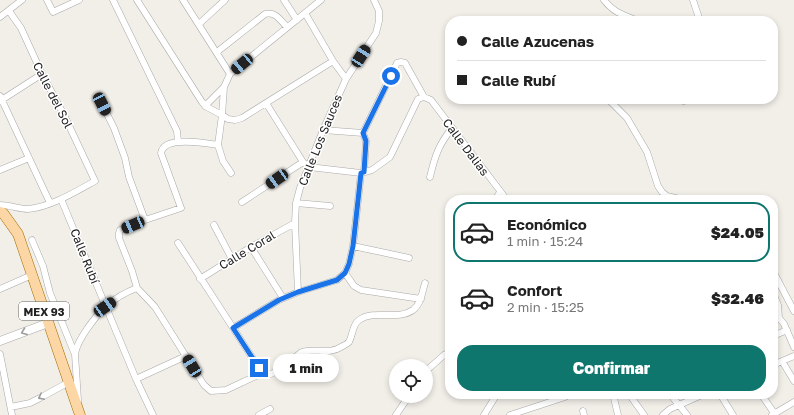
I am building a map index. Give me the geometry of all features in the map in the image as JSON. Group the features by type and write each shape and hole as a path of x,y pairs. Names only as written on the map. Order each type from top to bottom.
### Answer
{"main road":[{"name":"MEX 93","path":"1,211 18,234 79,413"}],"street":[{"path":"0,18 22,0"},
{"path":"46,0 53,12 79,0"},
{"path":"113,0 177,131 178,142"},
{"path":"137,0 205,106 228,119 235,120 242,118 333,61"},
{"path":"183,0 230,74"},
{"path":"199,24 225,0"},
{"path":"284,0 296,20"},
{"path":"205,106 224,87 230,74 320,0"},
{"name":"Calle Los Sauces","path":"298,292 295,222 296,203 300,188 323,130 346,79 376,32 379,21 379,11 374,0"},
{"path":"604,0 608,6 616,12 626,16"},
{"path":"693,0 698,16"},
{"name":"Calle del Sol","path":"9,11 21,28 95,181 61,199"},
{"path":"217,52 265,14 271,12 275,14 287,27"},
{"path":"305,13 333,61 346,79"},
{"name":"Calle Dalias","path":"363,133 397,63 405,63 424,97 431,100 502,195"},
{"path":"42,74 1,99 50,203"},
{"path":"224,87 218,145 223,161 231,173"},
{"path":"266,103 303,162 309,167 363,173 372,170 390,157 418,99 424,97"},
{"path":"102,104 117,135 125,158 129,177 145,220"},
{"path":"613,104 627,118 647,152 662,192 666,195"},
{"path":"430,177 437,151 442,140 452,128"},
{"path":"233,328 283,298 337,280 345,273 349,264 353,246 366,141 363,133 323,130"},
{"path":"218,145 178,142 165,145 161,149 161,153 181,208 120,230 118,234 137,288 155,307 204,385 211,390 226,390 258,375 269,376 302,352 328,352 339,349 349,341 353,328 359,320 369,316 404,315 413,310 419,304 425,283"},
{"path":"0,170 29,158"},
{"path":"242,202 303,162"},
{"path":"1,211 10,206 29,209 61,199"},
{"name":"Calle Rubí","path":"61,199 105,307 153,415"},
{"path":"296,203 330,206"},
{"name":"Calle Coral","path":"200,279 232,258 295,222"},
{"path":"214,225 232,258"},
{"path":"32,240 43,266 50,293 75,354"},
{"path":"178,243 259,368 258,375"},
{"path":"353,246 409,258"},
{"path":"251,247 283,298"},
{"path":"345,273 354,286 361,290 421,299"},
{"path":"0,289 32,275"},
{"path":"778,281 794,311"},
{"path":"79,413 75,354 79,340 105,307 131,290 137,288"},
{"path":"778,305 780,318 794,347"},
{"path":"0,341 48,323"},
{"path":"778,334 787,330"},
{"path":"0,354 12,415"},
{"path":"433,365 445,355"},
{"path":"136,379 186,356"},
{"path":"778,363 794,356"},
{"path":"782,361 794,381"},
{"path":"11,407 30,403 69,382"},
{"path":"484,415 494,399"},
{"path":"510,415 559,399"},
{"path":"614,399 618,415"},
{"path":"633,399 644,415"},
{"path":"674,399 686,415"},
{"path":"663,415 693,399"},
{"path":"723,399 733,415"},
{"path":"764,399 773,414 794,402"},
{"path":"396,415 404,403"},
{"path":"259,415 270,410"}],"route":[{"path":"259,368 233,328 279,300 298,292 337,280 345,273 349,264 353,246 361,173 364,172 366,141 363,133 391,76"}]}
